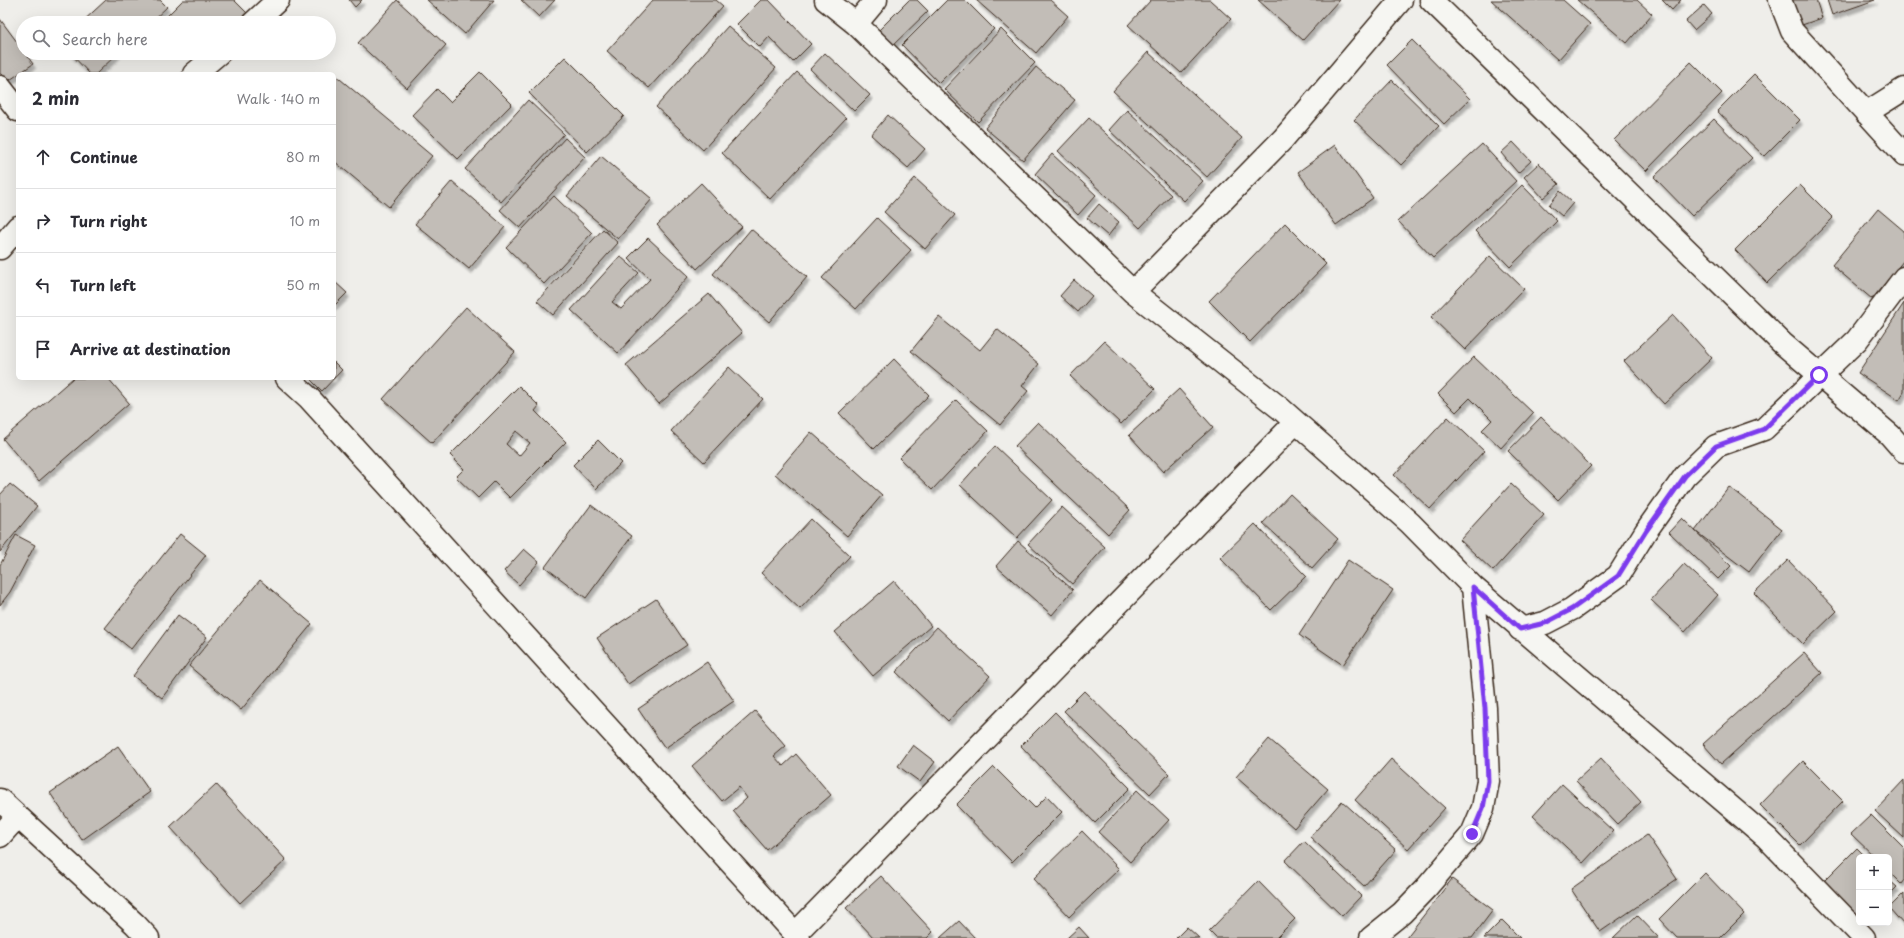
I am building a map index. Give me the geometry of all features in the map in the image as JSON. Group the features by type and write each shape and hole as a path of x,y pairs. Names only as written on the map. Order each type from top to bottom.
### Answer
{"street":[{"path":"261,16 278,0"},
{"path":"826,0 856,24 1133,292 1281,409 1295,423 1410,523 1473,587 1520,629 1767,838 1864,938"},
{"path":"856,24 876,0"},
{"path":"1133,292 1283,139 1401,0"},
{"path":"1430,0 1782,343 1890,435 1904,451"},
{"path":"1780,0 1792,30 1904,154"},
{"path":"196,72 211,60"},
{"path":"0,87 16,107"},
{"path":"1866,113 1904,89"},
{"path":"0,248 16,229"},
{"path":"1520,629 1545,623 1572,609 1618,576 1646,531 1685,476 1716,446 1764,429 1857,340 1904,278"},
{"path":"289,380 309,398 797,936 1295,423"},
{"path":"1372,938 1402,913 1427,887 1472,834 1483,808 1488,781 1485,708 1473,587"},
{"path":"0,800 148,938"},
{"path":"0,836 17,817"}],"building":[{"path":"106,0 160,0 167,7 157,16 89,16"},
{"path":"183,0 234,0 248,14 246,16 167,16"},
{"path":"349,0 362,0 355,7"},
{"path":"397,0 446,45 407,88 358,43"},
{"path":"427,0 494,0 465,34"},
{"path":"521,0 555,0 539,17"},
{"path":"653,0 716,0 723,6 649,88 607,51"},
{"path":"761,0 769,0 811,44 793,62 769,37 760,47 737,24"},
{"path":"909,0 917,0 928,11 889,49 875,34"},
{"path":"947,0 965,0 994,29 939,83 902,45"},
{"path":"976,0 1050,0 1068,16 1036,53"},
{"path":"1151,0 1210,0 1231,19 1181,73 1128,25"},
{"path":"1258,0 1339,0 1303,40"},
{"path":"1491,0 1563,0 1590,24 1558,60"},
{"path":"1577,0 1637,0 1652,14 1627,43"},
{"path":"1662,0 1681,0 1672,10"},
{"path":"1791,0 1816,0 1822,18 1799,26"},
{"path":"1827,0 1875,0 1832,15"},
{"path":"1704,5 1712,14 1694,30 1686,21"},
{"path":"0,19 16,41 16,60 30,60 33,64 21,72 16,72 16,76 7,82 0,73"},
{"path":"728,26 776,68 703,150 656,107"},
{"path":"1001,29 1035,63 978,122 944,89"},
{"path":"1412,40 1470,99 1444,124 1387,65"},
{"path":"1148,52 1242,138 1207,177 1113,91"},
{"path":"825,53 870,95 854,111 810,69"},
{"path":"565,57 624,116 587,152 529,93"},
{"path":"77,60 111,60 98,72 88,72"},
{"path":"1691,62 1722,93 1646,171 1614,140"},
{"path":"1036,67 1075,100 1023,160 985,128"},
{"path":"480,72 512,104 458,159 412,115 437,89 450,102"},
{"path":"797,72 846,118 770,199 722,153"},
{"path":"1754,74 1800,120 1764,156 1717,111"},
{"path":"336,76 432,156 389,207 336,163"},
{"path":"1392,80 1439,126 1401,165 1354,120"},
{"path":"528,100 564,134 501,202 465,169"},
{"path":"1127,110 1203,181 1184,201 1109,130"},
{"path":"888,115 925,149 908,168 871,135"},
{"path":"1089,118 1171,195 1140,228 1058,151"},
{"path":"1714,119 1752,158 1692,216 1654,177"},
{"path":"565,138 585,157 520,228 500,210"},
{"path":"1513,142 1531,161 1518,173 1501,153"},
{"path":"1482,144 1516,181 1433,258 1398,221"},
{"path":"1335,145 1373,198 1336,225 1298,172"},
{"path":"1052,154 1096,195 1078,215 1035,174"},
{"path":"601,156 652,199 618,239 567,196"},
{"path":"1539,163 1559,184 1543,198 1524,177"},
{"path":"915,178 955,215 925,249 884,212"},
{"path":"452,181 505,227 469,269 415,224"},
{"path":"701,183 742,227 697,269 657,225"},
{"path":"1522,185 1557,221 1510,267 1475,231"},
{"path":"1800,185 1833,218 1767,283 1735,250"},
{"path":"1560,191 1573,203 1562,216 1549,205"},
{"path":"554,196 592,233 544,284 506,247"},
{"path":"1099,204 1119,222 1108,236 1087,218"},
{"path":"1878,209 1904,231 1904,260 1872,299 1832,265"},
{"path":"877,218 911,250 856,309 822,278"},
{"path":"1285,223 1326,264 1250,342 1209,301"},
{"path":"603,229 618,243 553,315 537,301"},
{"path":"751,229 807,277 769,322 713,274"},
{"path":"648,238 689,276 618,353 571,310 620,256 639,273 612,302 621,309 650,279 628,258"},
{"path":"1490,256 1524,289 1465,350 1431,317"},
{"path":"1074,280 1092,296 1078,312 1060,296"},
{"path":"336,283 347,293 336,304"},
{"path":"709,294 742,333 659,404 626,365"},
{"path":"1904,303 1904,392 1899,400 1858,373"},
{"path":"466,307 515,352 432,443 383,399"},
{"path":"1673,315 1712,358 1664,404 1624,361"},
{"path":"939,317 980,350 997,329 1039,364 1022,386 1028,391 1000,425 911,351"},
{"path":"1104,341 1155,389 1121,424 1070,376"},
{"path":"1474,357 1533,413 1501,448 1482,430 1492,420 1470,398 1456,412 1438,394"},
{"path":"894,359 929,395 874,449 839,413"},
{"path":"336,364 342,370 336,376"},
{"path":"729,367 763,399 704,462 671,431"},
{"path":"71,380 110,380 129,403 39,481 3,439"},
{"path":"311,380 332,380 322,391"},
{"path":"519,386 539,406 535,411 566,442 510,498 494,482 478,498 456,477 464,469 450,455","holes":["516,431 530,443 519,456 506,444"]},
{"path":"1179,389 1213,427 1163,472 1129,435"},
{"path":"956,400 988,431 932,490 899,458"},
{"path":"1448,417 1484,451 1430,509 1394,475"},
{"path":"1541,417 1591,466 1558,500 1508,451"},
{"path":"1038,422 1130,510 1108,534 1015,446"},
{"path":"811,432 882,495 847,536 775,474"},
{"path":"598,440 621,463 596,489 573,465"},
{"path":"995,446 1052,500 1017,538 960,485"},
{"path":"10,484 37,506 0,552 0,495"},
{"path":"1511,484 1544,515 1493,571 1460,540"},
{"path":"1729,487 1782,529 1749,572 1695,531"},
{"path":"1290,494 1338,539 1312,568 1263,523"},
{"path":"591,505 632,536 586,598 545,567"},
{"path":"1062,507 1105,547 1072,584 1028,544"},
{"path":"1682,518 1731,566 1718,579 1669,532"},
{"path":"811,519 850,556 800,609 761,573"},
{"path":"1255,524 1306,576 1271,610 1220,558"},
{"path":"180,534 206,555 131,649 105,628"},
{"path":"16,535 35,545 10,592 0,605 0,565"},
{"path":"1018,541 1073,590 1052,615 996,566"},
{"path":"524,549 539,562 519,585 504,571"},
{"path":"1348,560 1393,590 1343,665 1299,635"},
{"path":"1788,560 1837,611 1803,644 1754,593"},
{"path":"1684,564 1718,595 1685,632 1651,600"},
{"path":"260,580 312,624 241,710 189,666"},
{"path":"894,581 931,626 873,676 835,632"},
{"path":"656,599 687,645 628,684 597,638"},
{"path":"178,615 207,637 162,698 133,676"},
{"path":"937,627 990,676 948,721 896,672"},
{"path":"1804,653 1822,673 1721,764 1703,744"},
{"path":"707,662 734,701 665,748 638,709"},
{"path":"1084,691 1169,774 1150,794 1064,711"},
{"path":"755,711 786,746 774,756 783,766 796,754 831,795 767,850 733,811 747,798 739,787 722,801 692,766"},
{"path":"1055,712 1130,788 1095,823 1021,746"},
{"path":"1269,739 1328,789 1294,828 1236,777"},
{"path":"913,745 935,762 920,782 898,766"},
{"path":"118,746 150,792 82,840 50,793"},
{"path":"1601,758 1641,802 1617,824 1576,781"},
{"path":"1391,759 1445,808 1408,849 1355,800"},
{"path":"1803,761 1843,801 1800,845 1760,805"},
{"path":"994,767 1035,808 1047,796 1062,812 1012,862 956,805"},
{"path":"1904,780 1904,838 1875,811"},
{"path":"216,784 286,860 240,903 170,827"},
{"path":"1562,784 1613,831 1583,863 1533,816"},
{"path":"1137,790 1169,820 1130,862 1098,832"},
{"path":"1342,801 1396,850 1364,886 1310,837"},
{"path":"1871,815 1904,848 1904,879 1901,883 1892,874 1892,854 1872,854 1851,834"},
{"path":"1082,831 1119,869 1069,917 1033,879"},
{"path":"1647,835 1677,879 1600,932 1571,889"},
{"path":"1304,841 1361,896 1342,916 1285,861"},
{"path":"1857,848 1863,854 1856,854 1856,913 1824,881"},
{"path":"1705,873 1744,914 1720,938 1677,938 1659,919"},
{"path":"881,876 933,932 927,938 874,938 846,908"},
{"path":"1452,879 1493,910 1472,938 1406,938"},
{"path":"1258,881 1295,919 1276,938 1216,938 1209,931"},
{"path":"1892,883 1897,887 1892,892"},
{"path":"1904,893 1904,925 1892,911 1892,905"},
{"path":"1637,915 1659,938 1613,938"},
{"path":"1502,920 1520,938 1484,938"},
{"path":"959,921 975,938 940,938"},
{"path":"1079,927 1089,938 1067,938"},
{"path":"1187,927 1199,938 1176,938"}],"route":[{"path":"1472,834 1483,808 1488,781 1485,708 1473,587 1520,629 1545,623 1572,609 1618,576 1646,531 1685,476 1716,446 1764,429 1819,375"}]}
